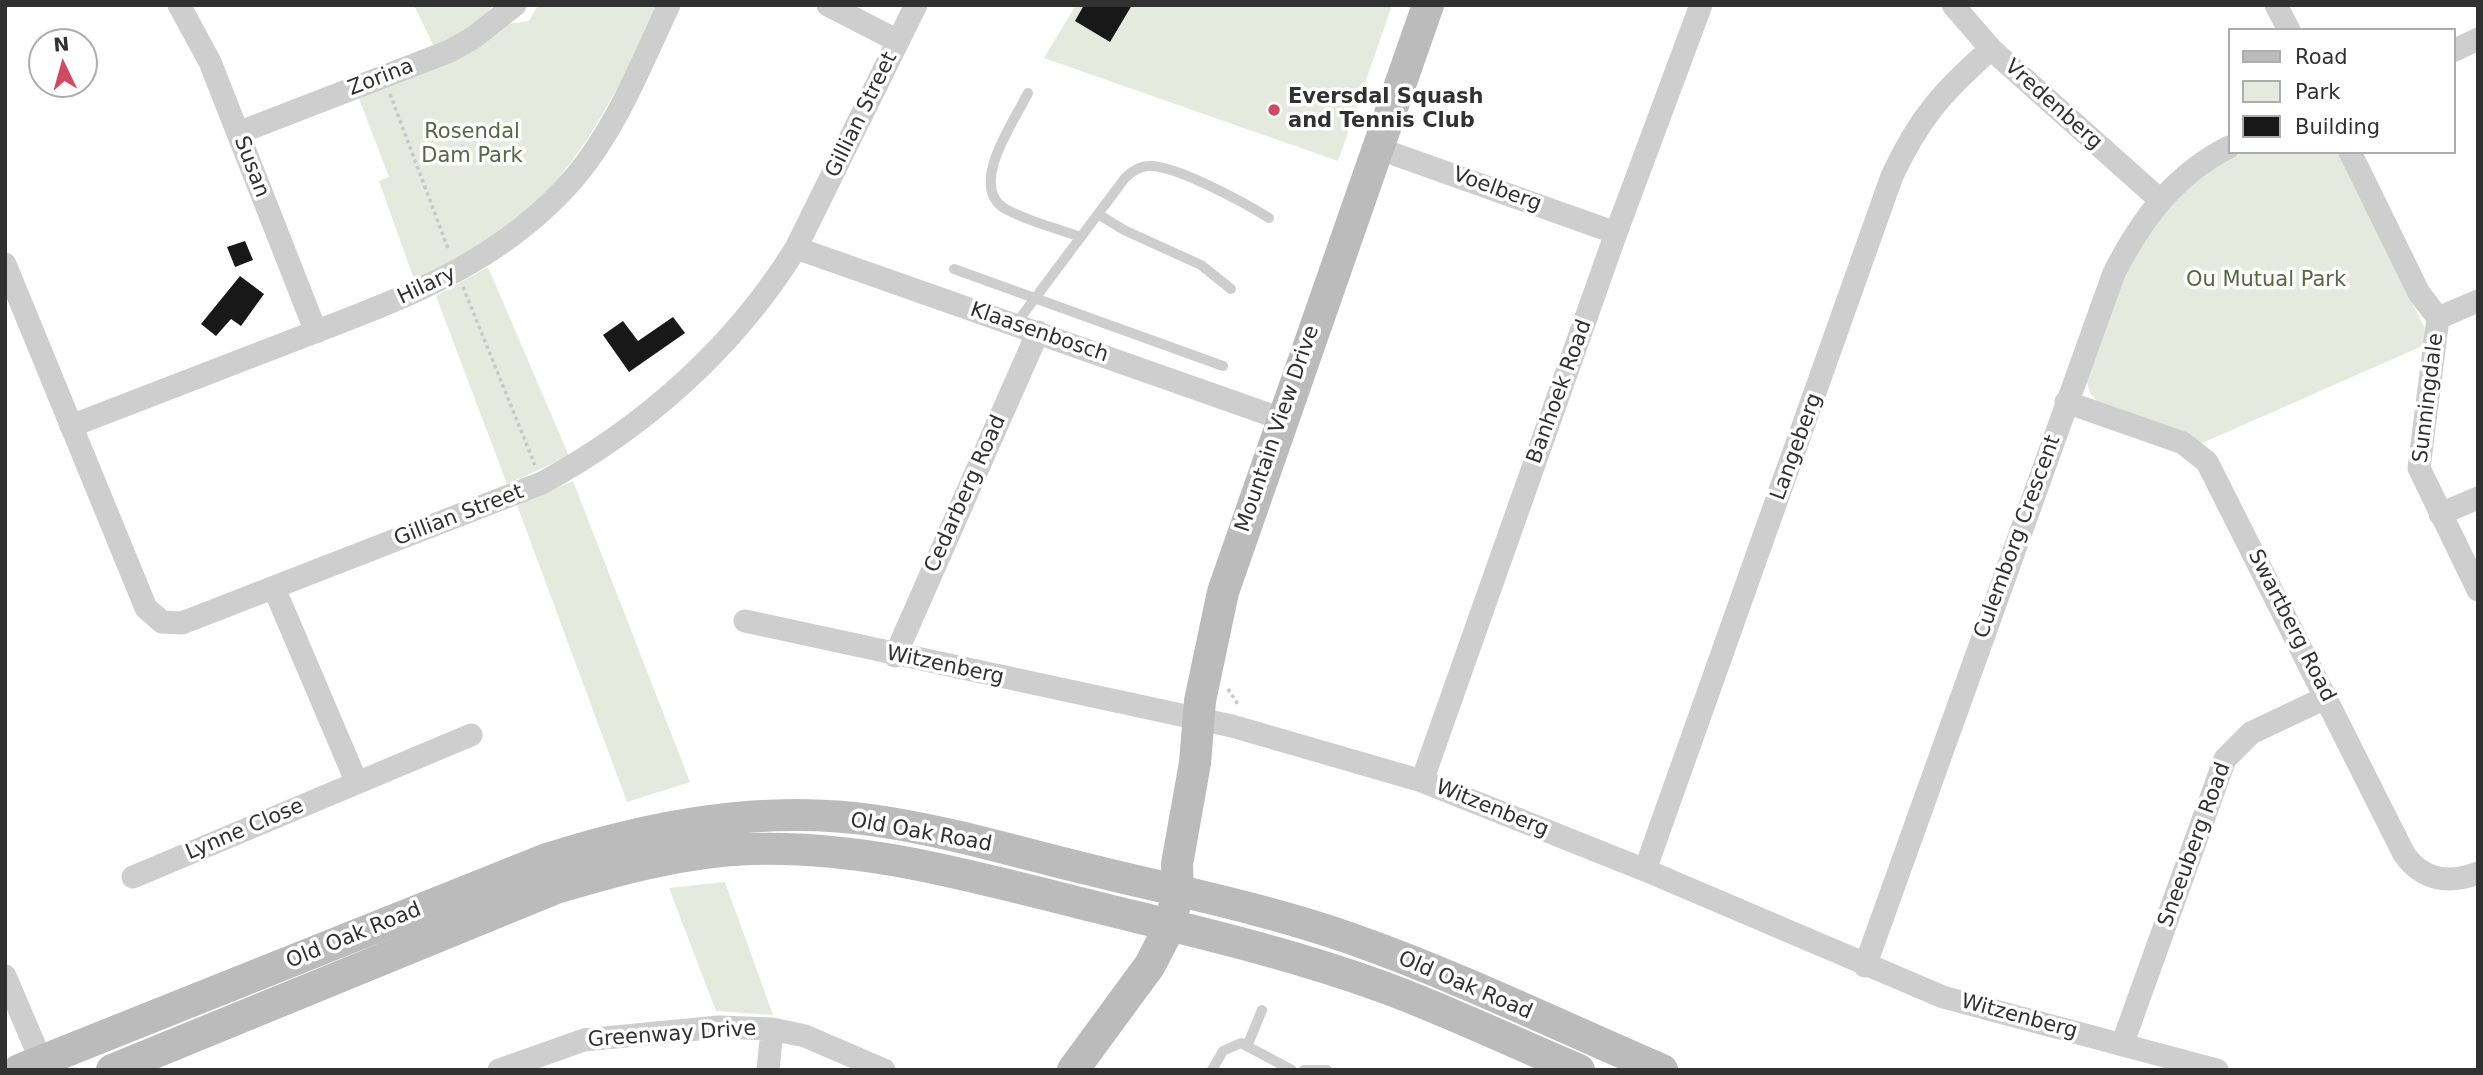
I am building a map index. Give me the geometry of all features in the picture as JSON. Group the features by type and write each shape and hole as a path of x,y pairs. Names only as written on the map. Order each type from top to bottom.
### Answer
{"main road":[{"name":"Mountain View Drive","path":"1073,1070 1146,971 1195,763 1199,720 1223,592 1428,5"},
{"name":"Old Oak Road","path":"31,1067 544,860 606,840 668,826 733,818 799,816 877,821 1169,879 1355,940 1662,1070"},
{"name":"Old Oak Road","path":"112,1070 556,888 626,867 698,854 748,849 857,853 915,863 1289,957 1384,988 1579,1070"},
{"name":"Mountain View Drive","path":"1050,1070 1156,922"}],"street":[{"name":"Susan","path":"179,5 209,62 316,332"},
{"name":"Zorina","path":"238,133 450,51 473,38 515,5"},
{"name":"Hilary","path":"71,426 316,332 457,273 485,257 536,217 580,170 608,132 669,5"},
{"path":"828,5 898,41"},
{"name":"Gillian Street","path":"5,264 146,608 162,622 182,623 542,483 591,456 684,381 754,312 796,248 916,5"},
{"name":"Banhoek Road","path":"1422,781 1616,233 1701,5"},
{"name":"Vredenberg","path":"1952,5 1991,49 2160,200"},
{"path":"2276,5 2288,28"},
{"path":"2455,50 2478,39"},
{"name":"Langeberg","path":"1645,870 1892,176 1909,140 1938,97 1991,49"},
{"name":"Voelberg","path":"1377,148 1616,233"},
{"name":"Culemborg Crescent","path":"1866,966 2114,273 2136,233 2160,200 2188,173 2228,148"},
{"path":"2351,154 2419,293 2438,318 2478,302"},
{"name":"Klaasenbosch","path":"796,248 1282,419"},
{"name":"Sunningdale","path":"2438,318 2419,468 2478,590"},
{"name":"Cedarberg Road","path":"895,656 1038,332"},
{"name":"Swartberg Road","path":"2066,402 2183,443 2207,462 2410,862 2425,874 2444,880 2478,873"},
{"path":"2440,514 2478,498"},
{"path":"274,588 357,783"},
{"name":"Witzenberg","path":"745,621 895,656 1244,729 1422,781 1645,870 1942,997 2217,1070"},
{"name":"Sneeuberg Road","path":"2122,1045 2225,758 2251,733 2327,696"},
{"name":"Lynne Close","path":"134,877 471,735"},
{"path":"5,976 31,1067"},
{"path":"5,1019 31,1067"},
{"name":"Greenway Drive","path":"499,1070 584,1040 719,1027 772,1029 806,1036 884,1070"},
{"path":"768,1070 772,1029"}],"lane":[{"path":"1028,93 990,170 992,193 1007,209 1080,237"},
{"path":"1015,325 1131,172 1153,166 1236,198 1269,219"},
{"path":"1098,214 1124,230 1201,265 1231,289"},
{"path":"954,269 1223,366"},
{"path":"1248,1044 1262,1010"},
{"path":"1212,1070 1228,1046 1248,1044 1292,1070"},
{"path":"1304,1070 1327,1070"}],"path":[{"path":"383,77 457,273 542,483"},
{"path":"1226,684 1230,697 1246,710"}],"green space":[{"path":"414,5 493,5 482,21 435,49"},
{"name":"Rosendal Dam Park","path":"538,5 658,5 593,131 551,186 527,212 499,235 415,282 379,181 389,177 358,96 508,24 529,21"},
{"name":"Eversdal Squash and Tennis Club","path":"1076,5 1392,5 1338,161 1044,58"},
{"name":"Ou Mutual Park","path":"2241,154 2340,154 2426,331 2429,343 2200,444 2098,402 2090,393 2086,379 2124,277 2159,218 2182,193 2210,171"},
{"path":"488,267 569,456 507,484 436,296"},
{"path":"573,481 690,782 627,802 517,505"},
{"path":"725,882 773,1015 716,1011 669,888"}],"building":[{"path":"1084,5 1132,5 1110,42 1075,21"},
{"path":"245,241 253,260 235,267 227,247"},
{"path":"240,276 264,294 241,326 231,319 216,336 201,324"},
{"path":"673,317 685,333 629,372 603,335 623,321 638,341"}],"place":[{"name":"Eversdal Squash and Tennis Club","path":"1274,110"}]}
